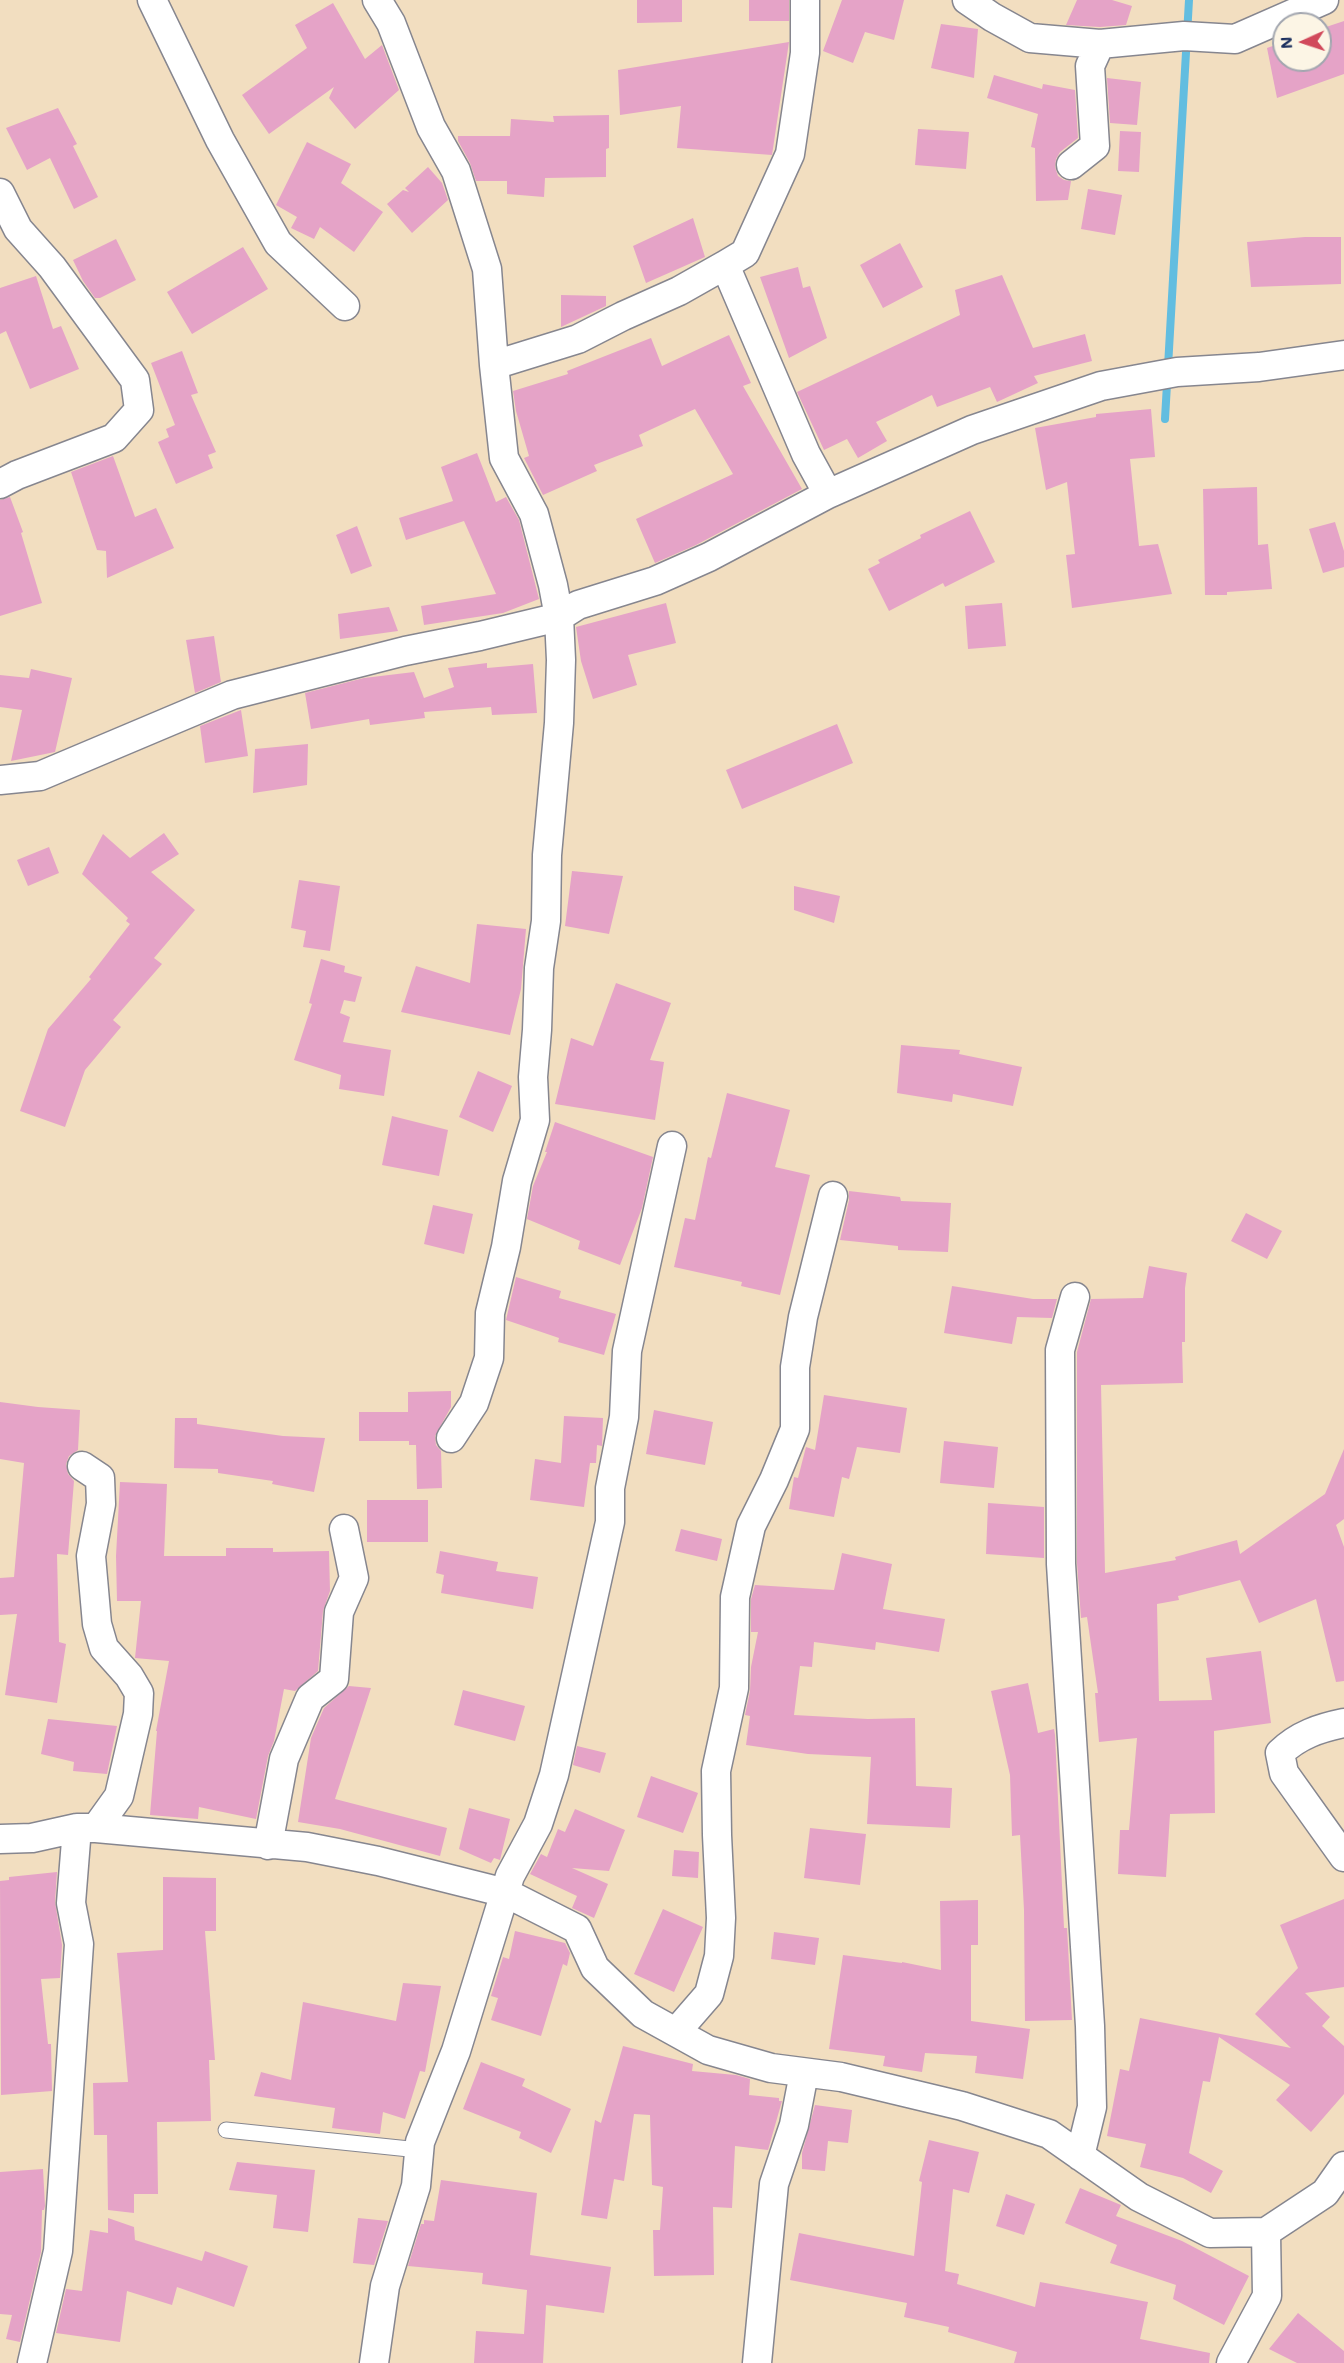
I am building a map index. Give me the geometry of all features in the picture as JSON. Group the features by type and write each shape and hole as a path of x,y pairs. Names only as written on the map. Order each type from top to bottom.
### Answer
{"street":[{"path":"152,0 220,140 278,243 345,306"},
{"path":"377,0 391,23 431,127 456,171 487,269 504,458 534,514 559,617 561,660 559,723 548,843 546,921 539,968 533,1077 535,1120 517,1181 506,1246 490,1313 489,1358 474,1403 451,1438"},
{"path":"494,364 579,339 679,291 745,253 790,154 805,53 805,0"},
{"path":"967,0 1030,38 1100,44 1184,36 1235,39 1324,0"},
{"path":"1071,165 1095,146 1090,66 1100,44"},
{"path":"0,193 12,241 52,267 135,380 139,410 114,438 17,475 0,484"},
{"path":"725,265 806,454 828,494"},
{"path":"0,780 40,776 232,695 405,651 559,617 578,605 656,581 709,557 828,494 972,429 1101,386 1177,372 1259,367 1344,356"},
{"path":"374,2363 385,2286 416,2187 419,2150 431,2111 456,2051 510,1876 538,1824 554,1775 610,1521 610,1488 624,1417 627,1351 672,1146"},
{"path":"676,2032 709,1994 720,1956 722,1918 716,1771 734,1688 735,1597 751,1526 774,1480 795,1429 795,1367 803,1317 833,1196"},
{"path":"1075,1297 1060,1350 1061,1564 1090,2026 1092,2107 1080,2156"},
{"path":"32,2363 58,2251 80,1944 71,1903 86,1828 119,1796 138,1714 139,1693 129,1676 104,1648 97,1624 91,1556 101,1504 100,1478 82,1466"},
{"path":"268,1845 284,1759 310,1698 334,1679 339,1612 354,1578 344,1529"},
{"path":"1344,1723 1317,1729 1290,1743 1280,1752 1284,1773 1344,1857"},
{"path":"0,1839 32,1838 86,1828 307,1847 378,1861 506,1893 577,1929 595,1968 643,2014 708,2050 771,2068 841,2077 962,2106 1049,2134 1139,2197 1210,2233 1266,2232 1335,2193 1344,2166"},
{"path":"757,2363 774,2184 794,2125 804,2073"},
{"path":"1231,2363 1267,2296 1266,2232"}],"lane":[{"path":"226,2130 419,2150"}],"building":[{"path":"637,0 682,0 682,22 637,23"},
{"path":"749,0 789,0 789,21 749,21"},
{"path":"842,0 904,0 894,40 865,32 853,63 823,51"},
{"path":"1077,0 1112,0 1132,6 1126,25 1100,27 1066,25"},
{"path":"333,3 365,59 382,45 399,90 355,129 329,98 334,87 269,134 242,95 307,48 295,25"},
{"path":"1344,21 1344,74 1277,98 1267,48 1272,46 1272,72 1332,72 1332,25"},
{"path":"941,24 978,29 974,78 931,68"},
{"path":"789,42 772,155 677,148 681,106 620,115 618,70"},
{"path":"994,75 1042,89 1043,84 1075,90 1078,138 1060,152 1055,167 1058,176 1071,181 1068,200 1036,201 1035,148 1031,147 1038,114 987,98"},
{"path":"1107,78 1141,82 1137,125 1110,123"},
{"path":"58,108 77,144 73,146 98,197 74,209 50,158 27,170 6,128"},
{"path":"609,115 606,177 545,178 544,197 507,194 507,181 476,181 470,163 458,141 458,136 510,136 511,119 554,122 553,116"},
{"path":"918,129 969,132 966,169 915,165"},
{"path":"1120,131 1141,132 1139,172 1118,171"},
{"path":"307,142 351,164 341,183 383,212 354,252 320,227 314,239 291,228 297,217 276,205"},
{"path":"428,167 442,183 448,200 412,233 387,204 403,190 409,192 405,188"},
{"path":"1088,189 1122,195 1115,235 1081,229"},
{"path":"693,218 705,257 646,283 633,246"},
{"path":"1305,237 1341,237 1341,284 1251,287 1247,242"},
{"path":"116,239 136,280 100,298 95,298 83,281 73,260"},
{"path":"900,243 923,287 883,308 860,265"},
{"path":"243,247 268,289 192,334 167,292"},
{"path":"798,267 803,288 810,286 827,338 789,358 760,277"},
{"path":"1002,275 1033,348 1085,334 1092,361 1034,376 1038,383 997,402 990,387 937,407 932,395 876,422 887,441 858,458 847,439 824,450 797,392 960,315 955,290"},
{"path":"36,276 53,329 61,326 79,369 30,389 6,331 0,334 0,288"},
{"path":"561,295 606,296 606,306 561,327"},
{"path":"729,335 751,383 743,386 802,489 696,545 655,563 636,519 733,474 695,409 639,435 643,446 594,465 597,471 543,495 524,458 529,456 516,411 513,391 568,374 567,371 651,338 662,366"},
{"path":"182,351 198,393 191,395 216,452 208,455 213,468 176,484 158,442 169,437 166,429 175,425 151,363"},
{"path":"1151,409 1155,457 1130,459 1139,546 1158,544 1172,594 1072,608 1066,555 1075,554 1067,482 1046,490 1035,428 1096,417 1096,414"},
{"path":"477,453 496,502 506,497 519,520 539,599 503,613 424,625 421,606 496,594 464,521 406,540 399,518 453,501 441,467"},
{"path":"113,456 135,517 156,508 174,548 107,578 106,551 97,550 71,472"},
{"path":"1257,487 1258,545 1268,544 1272,589 1227,592 1227,595 1205,595 1203,489"},
{"path":"10,497 23,532 21,533 42,603 0,616 0,500"},
{"path":"970,511 995,562 945,587 943,583 889,611 868,569 880,563 878,560 921,538 920,535"},
{"path":"1335,522 1344,551 1344,567 1323,573 1309,529"},
{"path":"357,526 372,566 351,574 336,535"},
{"path":"666,603 676,643 628,655 637,685 593,699 581,661 576,627"},
{"path":"1002,603 1006,646 968,649 965,606"},
{"path":"389,607 398,631 340,639 338,614"},
{"path":"214,636 221,682 195,693 186,640"},
{"path":"487,663 487,668 533,664 537,713 492,715 491,707 424,712 425,718 370,725 369,719 311,729 305,693 364,678 414,672 424,698 454,687 448,668"},
{"path":"31,669 72,678 55,752 11,761 22,710 0,707 0,675 29,678"},
{"path":"241,710 248,756 205,763 200,726"},
{"path":"837,724 853,763 742,809 726,770"},
{"path":"308,744 307,785 253,793 255,749"},
{"path":"164,833 179,854 151,872 195,910 154,958 162,964 113,1020 121,1027 85,1070 65,1127 20,1111 48,1029 91,979 89,977 130,924 126,921 128,918 82,874 103,834 130,858"},
{"path":"49,847 59,873 28,886 17,860"},
{"path":"572,871 623,876 609,934 565,926"},
{"path":"299,880 340,886 330,951 303,947 306,931 291,928"},
{"path":"794,886 840,896 834,923 794,910"},
{"path":"477,924 526,929 521,989 510,1035 401,1012 416,966 470,983"},
{"path":"321,959 345,966 344,972 362,977 355,1002 344,1000 340,1013 350,1017 343,1042 391,1050 384,1096 339,1089 341,1075 294,1060 312,1004 309,1003"},
{"path":"616,983 671,1003 650,1060 664,1062 655,1120 555,1104 571,1038 593,1046"},
{"path":"901,1045 960,1050 959,1054 1022,1067 1013,1106 953,1094 952,1102 897,1093"},
{"path":"478,1071 512,1086 493,1132 459,1117"},
{"path":"727,1093 790,1110 775,1167 810,1175 780,1295 741,1286 742,1282 674,1267 685,1218 695,1220 708,1157 711,1158"},
{"path":"392,1116 448,1130 439,1176 382,1165"},
{"path":"555,1122 653,1157 642,1208 620,1265 578,1249 580,1241 527,1219 533,1186 547,1152 545,1152"},
{"path":"849,1191 900,1197 901,1201 951,1203 948,1252 898,1250 898,1246 840,1240"},
{"path":"433,1205 473,1214 464,1254 424,1244"},
{"path":"1246,1213 1282,1231 1267,1259 1231,1241"},
{"path":"1149,1266 1187,1273 1185,1342 1182,1342 1183,1383 1101,1385 1105,1573 1176,1560 1175,1557 1237,1540 1240,1554 1325,1494 1344,1449 1344,1519 1336,1525 1344,1547 1344,1681 1336,1682 1316,1599 1259,1623 1240,1580 1178,1596 1179,1600 1157,1604 1159,1701 1212,1700 1206,1658 1261,1651 1271,1723 1214,1731 1215,1813 1170,1814 1166,1877 1118,1874 1120,1830 1129,1830 1137,1738 1099,1742 1095,1693 1098,1693 1087,1617 1081,1618 1077,1563 1077,1352 1091,1299 1143,1298"},
{"path":"516,1277 561,1291 559,1298 616,1314 604,1355 558,1342 559,1338 506,1320"},
{"path":"952,1286 1033,1299 1057,1299 1052,1318 1017,1317 1012,1344 944,1333"},
{"path":"451,1391 451,1407 435,1436 436,1445 441,1451 442,1488 417,1489 416,1445 409,1445 409,1441 359,1441 359,1412 408,1412 408,1392"},
{"path":"824,1395 907,1408 900,1453 857,1447 849,1479 842,1477 834,1517 789,1509 794,1477 798,1478 806,1447 815,1450"},
{"path":"0,1402 80,1410 78,1450 69,1456 66,1464 68,1474 74,1481 68,1555 57,1554 59,1642 66,1644 57,1703 5,1695 17,1614 0,1615 0,1578 14,1577 24,1463 0,1459"},
{"path":"654,1410 713,1422 705,1465 646,1454"},
{"path":"564,1416 603,1418 602,1446 597,1445 596,1463 590,1463 584,1507 530,1500 535,1459 561,1463"},
{"path":"175,1418 197,1418 197,1424 283,1436 325,1438 314,1492 272,1484 273,1481 218,1473 218,1469 174,1468"},
{"path":"944,1441 998,1447 994,1488 940,1483"},
{"path":"120,1482 167,1484 164,1556 226,1556 226,1548 273,1548 273,1552 329,1551 330,1591 323,1611 318,1671 295,1691 284,1689 256,1819 199,1807 198,1819 150,1815 156,1731 169,1661 135,1658 141,1601 117,1601 116,1556"},
{"path":"367,1500 428,1500 428,1542 367,1542"},
{"path":"988,1503 1044,1507 1044,1558 986,1554"},
{"path":"681,1529 722,1539 717,1561 675,1551"},
{"path":"440,1551 498,1562 496,1571 538,1577 533,1609 441,1593 444,1575 436,1573"},
{"path":"842,1553 892,1564 883,1609 945,1619 939,1652 876,1642 875,1650 814,1642 812,1667 800,1666 794,1715 868,1719 915,1718 916,1786 952,1788 950,1828 867,1824 871,1757 808,1754 746,1745 750,1716 745,1715 758,1632 751,1632 751,1599 755,1585 834,1590"},
{"path":"1028,1683 1038,1733 1054,1729 1055,1735 1064,1928 1067,1928 1072,2020 1025,2021 1024,1910 1020,1835 1012,1836 1010,1775 991,1691"},
{"path":"349,1686 371,1688 335,1799 447,1828 440,1856 340,1829 298,1822 311,1738 324,1708"},
{"path":"463,1690 525,1706 515,1741 454,1725"},
{"path":"48,1719 117,1726 107,1774 73,1771 74,1762 41,1754"},
{"path":"577,1746 606,1753 600,1773 573,1765"},
{"path":"651,1776 698,1793 683,1833 637,1817"},
{"path":"469,1808 510,1819 500,1860 494,1858 491,1863 459,1849"},
{"path":"575,1809 625,1830 609,1871 572,1868 608,1884 594,1918 572,1908 577,1896 530,1874 541,1854 547,1857 558,1829 565,1832"},
{"path":"810,1828 866,1834 860,1885 804,1878"},
{"path":"674,1850 699,1852 698,1878 672,1876"},
{"path":"57,1872 55,1902 62,1945 60,1978 41,1979 48,2044 51,2044 52,2091 1,2095 0,1881 9,1880 9,1877"},
{"path":"163,1877 216,1878 216,1931 205,1931 215,2060 209,2060 211,2121 157,2122 158,2194 134,2194 134,2213 108,2210 107,2135 94,2135 93,2083 128,2082 117,1953 163,1950"},
{"path":"1344,1899 1344,1987 1305,1993 1330,2017 1322,2026 1344,2046 1344,2094 1311,2132 1276,2100 1290,2085 1219,2037 1210,2082 1203,2081 1189,2153 1223,2171 1211,2193 1183,2178 1140,2167 1146,2144 1107,2136 1120,2069 1129,2071 1140,2018 1291,2048 1255,2014 1298,1968 1280,1925"},
{"path":"978,1900 978,1945 971,1945 971,2021 1030,2029 1023,2079 975,2073 977,2056 925,2053 922,2072 883,2066 885,2056 829,2049 843,1955 902,1962 941,1970 940,1901"},
{"path":"663,1909 703,1927 674,1992 634,1974"},
{"path":"515,1931 565,1943 570,1953 567,1966 563,1964 541,2036 491,2020 498,1998 491,1996 503,1957 509,1959"},
{"path":"774,1932 819,1938 815,1965 771,1959"},
{"path":"403,1983 441,1986 425,2072 420,2071 405,2119 383,2112 380,2134 332,2128 335,2108 254,2096 261,2072 291,2080 303,2002 396,2021"},
{"path":"623,2046 693,2064 692,2071 736,2075 750,2079 749,2095 779,2098 779,2101 782,2101 768,2150 735,2146 732,2208 713,2207 714,2275 654,2276 653,2230 660,2230 663,2187 652,2185 650,2115 634,2114 624,2181 614,2179 607,2219 581,2215 595,2120 601,2123"},
{"path":"481,2062 525,2079 522,2086 571,2109 551,2153 519,2138 521,2132 463,2109"},
{"path":"815,2105 852,2110 848,2143 828,2141 825,2171 802,2169 802,2153"},
{"path":"929,2140 979,2152 969,2193 953,2189 945,2271 959,2274 957,2284 1035,2307 1040,2282 1148,2302 1140,2339 1210,2353 1209,2363 1014,2363 1017,2352 948,2332 949,2327 904,2317 907,2303 790,2280 799,2233 914,2256 922,2182 919,2181"},
{"path":"237,2162 315,2170 308,2232 273,2228 277,2195 229,2190"},
{"path":"43,2169 45,2206 42,2210 41,2252 20,2342 6,2339 12,2315 0,2314 0,2172"},
{"path":"441,2180 537,2193 530,2255 611,2267 604,2313 546,2305 543,2363 474,2363 476,2331 524,2334 527,2290 482,2284 483,2273 408,2266 421,2224 424,2224 424,2220 434,2221"},
{"path":"1080,2188 1121,2205 1116,2216 1182,2241 1249,2276 1224,2325 1173,2299 1176,2285 1110,2263 1117,2245 1065,2223"},
{"path":"1006,2194 1035,2204 1024,2235 996,2226"},
{"path":"108,2218 134,2227 135,2240 202,2261 205,2251 248,2266 234,2307 177,2287 172,2305 127,2291 120,2342 56,2333 66,2289 82,2291 90,2230 108,2233"},
{"path":"358,2218 388,2221 374,2265 353,2263"},
{"path":"1298,2313 1344,2351 1344,2363 1297,2363 1269,2349"}],"waterway":[{"path":"1165,419 1189,0"}]}
